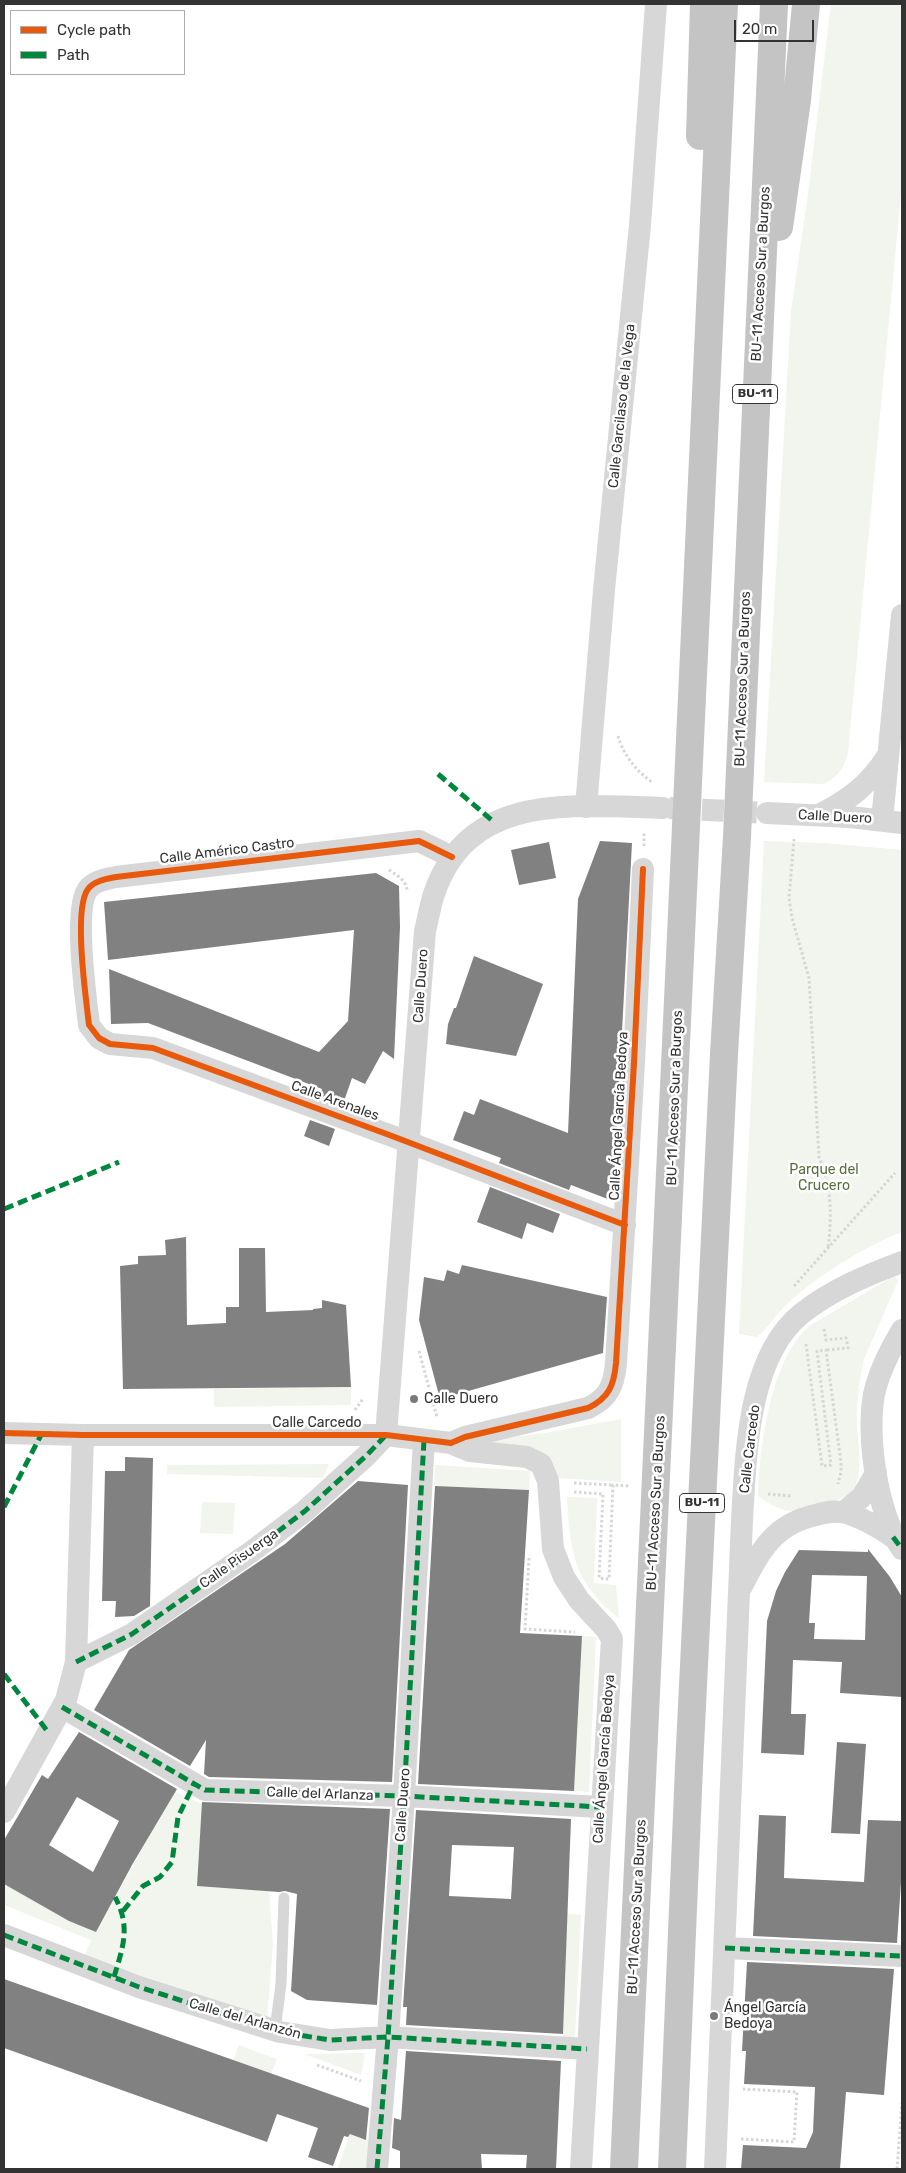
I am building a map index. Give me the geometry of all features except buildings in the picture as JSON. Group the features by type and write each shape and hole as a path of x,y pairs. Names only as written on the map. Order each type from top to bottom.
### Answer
{"highway":[{"path":"704,4 694,316 705,414"},
{"path":"705,414 724,4"},
{"name":"BU-11 Acceso Sur a Burgos","path":"672,2169 689,1767 724,1054 737,837 774,4"},
{"path":"755,410 797,100 806,4"},
{"name":"BU-11 Acceso Sur a Burgos","path":"623,2169 676,1084 684,836 705,414"}],"street":[{"name":"Calle Garcilaso de la Vega","path":"586,807 604,590 640,225 656,4"},
{"path":"892,821 890,752 902,615"},
{"path":"890,752 902,786"},
{"path":"819,815 856,794 879,770 890,752"},
{"name":"Calle Duero","path":"386,1436 425,931 434,894 452,857 477,832 506,816 538,808 663,808"},
{"name":"Calle Duero","path":"767,814 819,815 892,821"},
{"name":"Calle Américo Castro","path":"84,972 80,919 87,889 98,881 116,876 420,841 452,857"},
{"name":"Calle Ángel García Bedoya","path":"608,1393 614,1380 616,1363 643,869"},
{"name":"Calle Arenales","path":"84,972 89,1025 99,1038 110,1044 153,1048 625,1224"},
{"name":"Calle Carcedo","path":"739,1591 746,1458 757,1393 770,1356 783,1333 800,1314 869,1274 902,1262"},
{"path":"898,1543 876,1474 871,1423 876,1387 890,1349 902,1330"},
{"name":"Calle Carcedo","path":"10,1432 83,1435 386,1436 451,1443 464,1437 588,1408 600,1402 608,1393"},
{"path":"4,1812 62,1707 73,1680 76,1662 83,1435"},
{"name":"Calle Pisuerga","path":"76,1662 132,1634 251,1552 305,1511 386,1436"},
{"name":"Calle Duero","path":"377,2169 404,1796 424,1440"},
{"name":"Calle Ángel García Bedoya","path":"451,1443 470,1451 527,1457 541,1464 548,1481 553,1549 564,1577 579,1600 612,1638 600,1807 581,2169"},
{"path":"844,1512 862,1497 876,1474"},
{"path":"715,2169 739,1591 762,1550 773,1536 783,1528 810,1516 831,1511 844,1512 868,1522 898,1543"},
{"name":"Calle del Arlanza","path":"62,1707 205,1790 404,1796 600,1807"},
{"name":"Calle del Arlanzón","path":"4,1935 139,1987 275,2030 330,2040 388,2037 587,2049"},
{"path":"725,1948 902,1956"}],"lane":[{"path":"275,2030 282,1984 284,1898"}],"path":[{"path":"617,731 622,748 636,768 655,784"},
{"path":"635,829 644,829"},
{"path":"795,836 789,898 792,918 809,978 820,1157 827,1177 830,1197 831,1221 828,1248"},
{"path":"382,866 399,876 407,886 407,892"},
{"path":"800,1314 808,1356 822,1466 831,1465 817,1351 848,1348 846,1338 826,1340 822,1317 800,1314 786,1305 787,1299 800,1278 895,1173"},
{"path":"419,1349 438,1422"},
{"path":"826,1350 841,1462 841,1472 834,1488"},
{"path":"354,1411 367,1393"},
{"path":"568,1482 621,1485"},
{"path":"568,1492 602,1494 599,1578 609,1579 613,1485"},
{"path":"529,1550 525,1629 581,1633"},
{"path":"353,2078 361,2081"},
{"path":"735,2139 794,2142 797,2092 738,2089"},
{"path":"897,2169 902,2102"}],"green space":[{"path":"831,4 902,4 902,183 848,753 840,771 833,779 823,784 764,782 791,311 807,202"},
{"name":"Parque del Crucero","path":"764,841 824,843 902,850 902,1232 857,1254 800,1292 757,1337 739,1334"},
{"path":"892,1277 896,1277 898,1281 864,1359 861,1374 857,1417 859,1467 853,1492 831,1503 805,1510 790,1511 773,1505 758,1496 761,1454 770,1404 786,1358 797,1339 811,1325"},
{"path":"351,1387 351,1405 214,1407 214,1389"},
{"path":"621,1419 621,1482 557,1478 469,1442 545,1433"},
{"path":"329,1464 323,1478 167,1474 167,1465"},
{"path":"435,1465 530,1471 529,1490 434,1486"},
{"path":"567,1497 597,1498 594,1583 616,1585 619,1618 592,1592 583,1578 573,1549"},
{"path":"202,1502 235,1503 233,1534 200,1533"},
{"path":"582,1636 596,1637 589,1792 574,1791"},
{"path":"174,1791 202,1804 197,1886 269,1891 273,1945 267,2019 84,1956 91,1940 4,1905 4,1884 96,1932"},
{"path":"567,1914 581,1915 575,2038 563,2037"},
{"path":"239,2045 277,2059 271,2074 233,2061"},
{"path":"365,2053 361,2075 304,2054"},
{"path":"350,2134 371,2141 370,2169 338,2168"}],"tunnel":[{"path":"669,808 767,813"}],"marked path":[{"path":"438,774 494,822"},
{"path":"4,1209 119,1162"},
{"path":"4,1507 42,1433"},
{"path":"76,1662 132,1634 251,1552 305,1511 367,1455 386,1435"},
{"path":"377,2169 404,1796 424,1440"},
{"path":"893,1537 902,1549"},
{"path":"4,1674 48,1732"},
{"path":"62,1707 205,1790 404,1796 600,1807"},
{"path":"123,1911 143,1886 160,1877 172,1862 178,1817 194,1784"},
{"path":"114,1977 124,1937 123,1918 115,1897"},
{"path":"4,1935 139,1987 280,2032 330,2040 388,2037 587,2049"},
{"path":"725,1948 902,1956"}],"cycle path":[{"path":"452,857 419,841 116,877 97,882 88,889 81,915 83,975 89,1025 99,1038 110,1044 153,1048 392,1136 625,1225"},
{"path":"4,1433 83,1435 386,1435 451,1443 465,1437 588,1408 601,1400 612,1384 616,1363 634,1063 643,869"}],"place":[{"name":"Calle Duero","path":"414,1399"},
{"name":"Ángel García Bedoya","path":"714,2016"}]}
